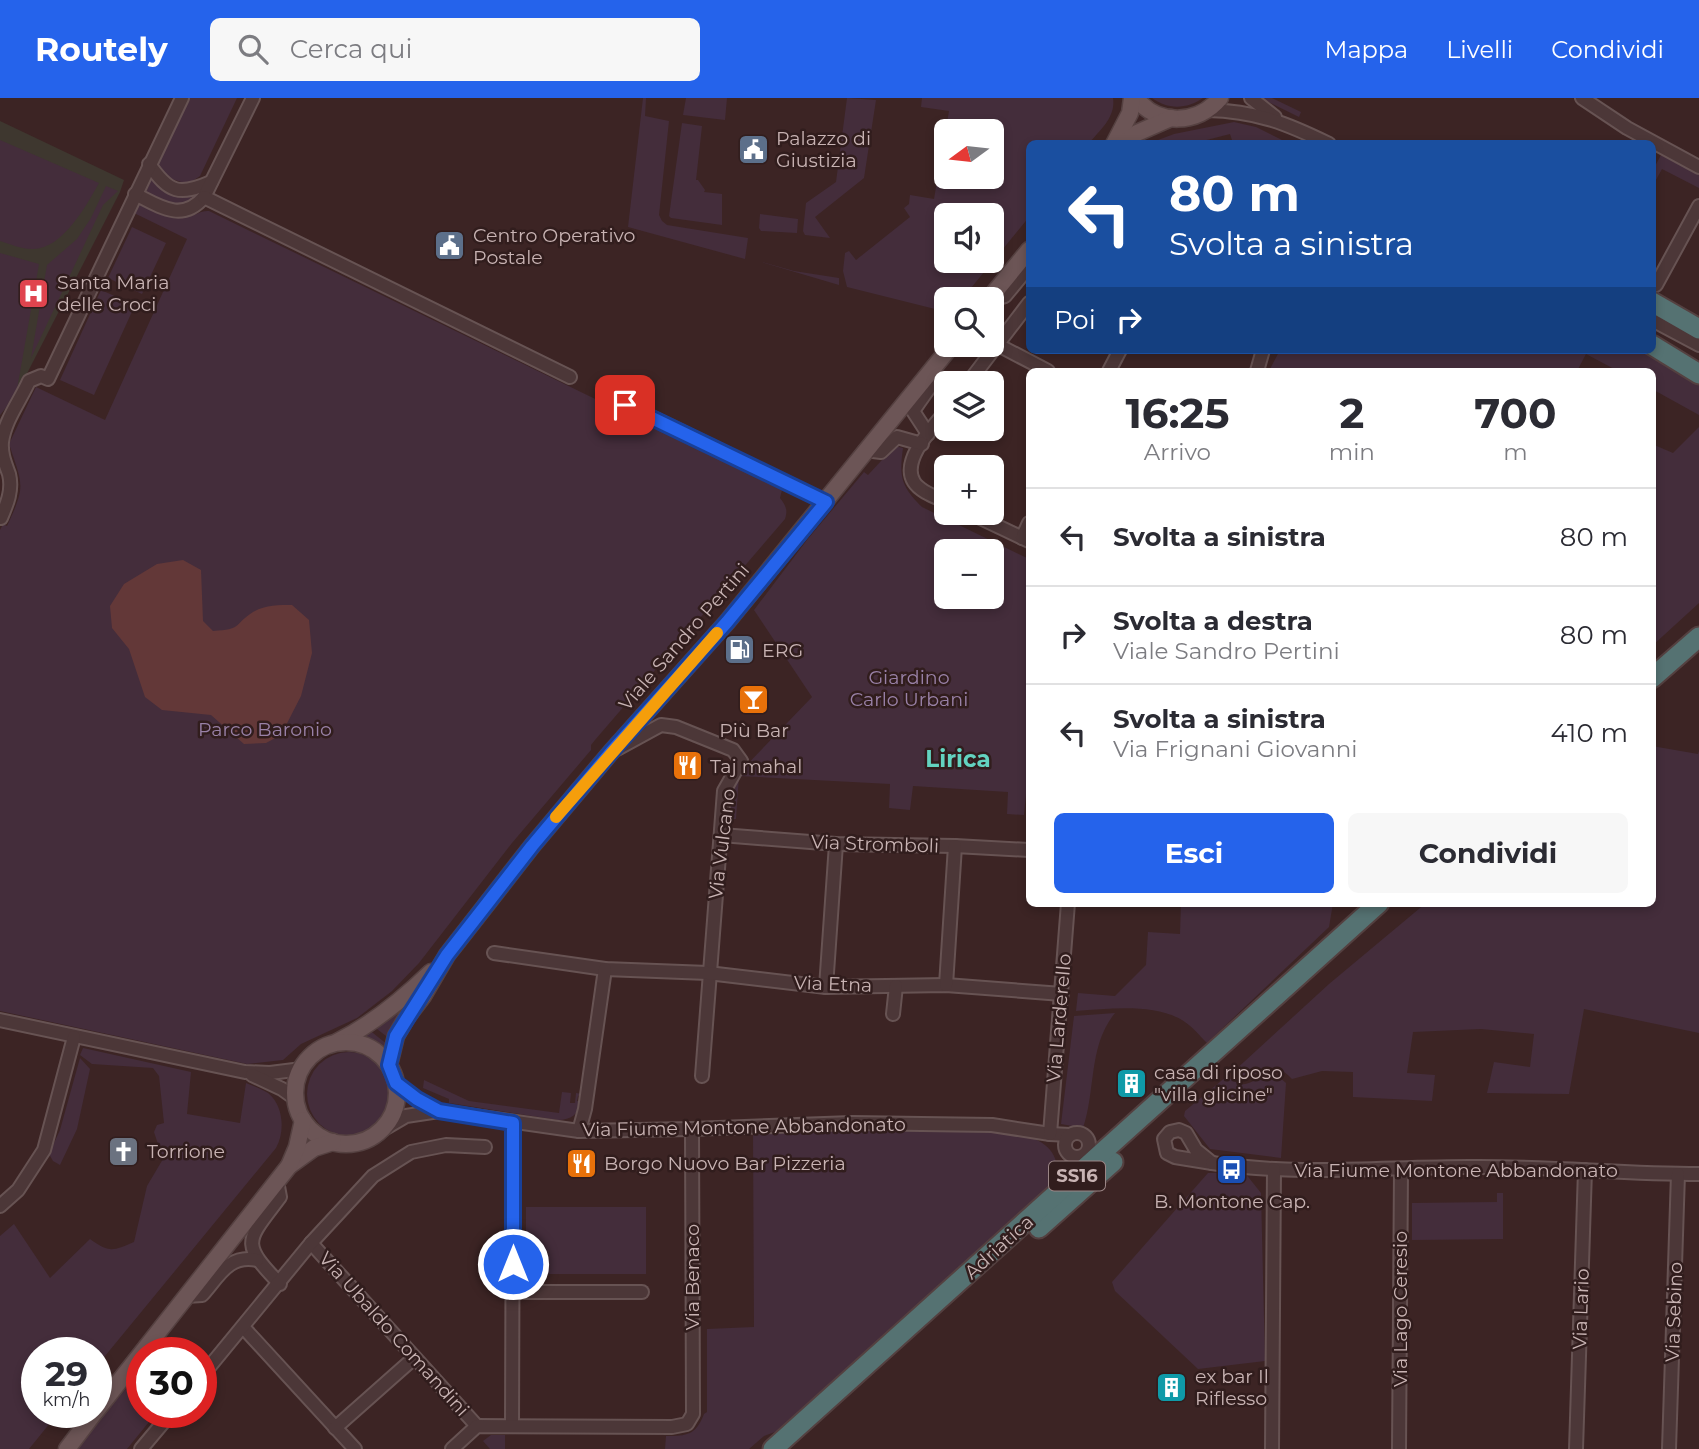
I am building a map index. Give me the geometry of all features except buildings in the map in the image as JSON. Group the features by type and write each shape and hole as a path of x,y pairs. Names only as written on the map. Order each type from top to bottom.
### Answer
{"highway":[{"path":"1656,304 1699,329"},
{"path":"1656,347 1699,374"},
{"path":"1656,658 1699,620"},
{"path":"1656,674 1699,636"},
{"name":"Adriatica","path":"773,1449 1375,907"},
{"name":"Adriatica","path":"794,1449 1391,907"}],"main road":[{"path":"1116,140 1134,98 1149,110 1171,118 1193,117 1207,110 1220,98"},
{"path":"1129,140 1171,118"},
{"path":"1001,287 1026,254"},
{"name":"Viale Sandro Pertini","path":"389,1065 396,1036 447,955 532,846 611,752 727,622 942,357"},
{"name":"Viale Sandro Pertini","path":"335,1043 368,1026 404,997 447,955"},
{"path":"351,1042 379,1054 389,1065 396,1083 397,1100 392,1116 382,1130 359,1142 346,1144 321,1137 303,1120 296,1099 296,1083 310,1057 322,1048 335,1043 351,1042"},
{"path":"289,1166 303,1120"},
{"path":"112,1391 289,1166 314,1148 333,1142"},
{"path":"67,1449 83,1428"}],"street":[{"path":"1,517 9,501 10,487 2,444 5,428 29,381 41,376 48,379 182,98"},
{"path":"135,194 164,209 174,211 195,207 204,197 253,98"},
{"path":"1251,98 1278,120 1320,140"},
{"path":"1583,98 1649,140"},
{"path":"1207,110 1230,111 1278,120"},
{"path":"1656,144 1699,167"},
{"path":"149,164 167,187 177,191 187,191 211,181"},
{"path":"204,197 570,377"},
{"path":"1656,285 1699,206"},
{"path":"1004,296 1026,271"},
{"path":"1004,337 1026,307"},
{"path":"1656,322 1699,345"},
{"path":"1004,348 1042,368"},
{"path":"977,371 989,357"},
{"path":"925,439 913,411 932,384 931,370"},
{"path":"604,394 826,502"},
{"path":"934,427 911,460 910,472 915,483 934,494"},
{"path":"865,450 881,452 900,436 925,439"},
{"path":"995,525 1026,540"},
{"name":"Via Vulcano","path":"611,752 661,725 676,727 733,750 741,761 724,791 702,1076"},
{"name":"Via Stromboli","path":"721,835 836,844 1026,850"},
{"path":"826,987 836,844"},
{"path":"946,985 955,846"},
{"name":"Via Larderello","path":"1050,1134 1068,907"},
{"name":"Via Etna","path":"494,953 605,969 708,973 826,987 946,985 1062,994"},
{"path":"579,1131 585,1109 605,969"},
{"path":"893,1014 896,986"},
{"path":"0,1020 245,1072 270,1073 302,1069"},
{"path":"0,1206 18,1191 44,1150 75,1037"},
{"path":"245,1072 282,1089 296,1099"},
{"name":"Via Fiume Montone Abbandonato","path":"396,1083 439,1111"},
{"name":"Via Fiume Montone Abbandonato","path":"382,1130 406,1116 439,1111 579,1131 852,1123 992,1125 1070,1135"},
{"path":"452,1449 477,1426 512,1426 513,1123"},
{"name":"Via Benaco","path":"512,1426 673,1427 687,1424 693,1414 692,1129"},
{"path":"1050,1134 1071,1155 1079,1157 1089,1150 1090,1142 1085,1135 1078,1132 1070,1135 1066,1141 1066,1149"},
{"path":"217,1358 311,1243 373,1176 411,1152 446,1145 485,1147"},
{"name":"Via Fiume Montone Abbandonato","path":"1212,1163 1274,1169 1401,1170 1467,1167 1699,1174"},
{"path":"1272,1449 1274,1169"},
{"name":"Via Lago Ceresio","path":"1399,1449 1401,1170"},
{"name":"Via Lario","path":"1576,1449 1585,1170"},
{"name":"Via Sebino","path":"1669,1449 1678,1174"},
{"path":"278,1181 280,1197 254,1232 252,1246 257,1260 280,1284"},
{"name":"Via Ubaldo Comandini","path":"311,1243 477,1426"},
{"path":"186,1296 202,1295 233,1261 245,1258 257,1260"},
{"path":"513,1292 642,1292"},
{"path":"243,1327 355,1449"},
{"path":"335,1428 414,1358"},
{"path":"141,1449 159,1428"}],"shaded area":[{"name":"Santa Maria delle Croci","path":"0,121 124,180 16,395 0,415"},
{"path":"183,560 201,570 203,621 213,631 233,628 253,612 272,606 292,605 309,620 312,653 301,696 281,735 266,743 244,744 211,715 162,710 145,697 129,649 112,628 110,606 124,584 157,564"}],"green space":[{"path":"190,98 237,98 200,176 188,184 165,177 158,163"},
{"path":"643,98 646,98 645,116 669,121 659,215 662,221 667,225 748,238 745,259 628,227"},
{"path":"686,98 727,98 725,120 683,115"},
{"path":"847,98 876,100 864,178 815,217 830,238 805,235 803,231 806,203 836,182"},
{"path":"922,98 1113,98 1110,117 1092,140 1026,140 1026,221 1004,248 1004,203 934,203 934,273 983,273 972,287 934,287 934,309 847,287 843,271 845,253 849,251 856,260 910,217 904,208 909,204 910,195 934,199 936,189 1004,189 1004,119 948,119 949,111 921,107"},
{"path":"1152,98 1203,98 1178,107 1164,105"},
{"path":"1260,98 1272,98 1301,112 1299,117"},
{"path":"1234,122 1256,127 1282,140 1232,140 1230,134 1207,140 1158,140 1174,134"},
{"path":"682,123 702,126 696,180 704,192 722,194 722,225 669,216"},
{"path":"0,140 99,183 72,225 63,235 43,247 24,248 0,241"},
{"path":"1661,155 1699,175 1699,188 1662,169 1656,180 1656,164"},
{"path":"152,178 169,194 192,195 190,201 173,204 146,192"},
{"path":"106,186 118,191 103,205 31,358 47,265 77,239 91,218"},
{"name":"Parco Baronio","path":"137,202 181,216 209,211 782,490 780,498 786,511 785,519 595,740 591,750 512,843 419,963 392,991 357,1018 301,1044 283,1060 247,1064 0,1011 0,530 3,524 7,526 20,493 20,478 9,444 36,387 105,420 187,239 132,212"},
{"path":"760,214 798,219 797,233 761,231"},
{"path":"132,227 166,243 142,294 108,278"},
{"path":"0,253 39,264 16,395 0,415"},
{"path":"758,261 794,271 839,278 839,285"},
{"path":"101,290 135,305 94,395 60,380"},
{"path":"1278,354 1586,354 1579,368 1271,368"},
{"path":"1586,354 1656,354 1699,380 1699,415 1656,391 1656,368 1612,368"},
{"path":"1699,427 1699,603 1656,642 1656,446 1673,453"},
{"name":"Giardino Carlo Urbani","path":"895,446 903,448 901,467 906,487 922,507 934,513 934,525 959,525 988,539 934,539 934,609 1004,609 1004,547 1026,558 1024,815 1007,814 1008,792 913,786 910,810 889,808 890,784 739,776 736,819 726,819 729,790 740,772 812,697 754,610 807,540 864,472 868,475"},
{"path":"1656,747 1698,754 1699,751 1699,1033 1584,1009 1569,1094 1487,1093 1494,1062 1530,1067 1534,1034 1481,1029 1413,1032 1407,1073 1435,1075 1432,1101 1353,1097 1353,1072 1322,1071 1292,1079 1274,1068 1248,1077 1241,1077 1233,1072 1329,984 1421,907 1656,907"},
{"path":"1181,907 1332,907 1329,927 1207,1043 1182,1020 1157,1011 1116,1008 1076,1011 1078,993 1115,996 1146,965 1148,932 1180,934"},
{"path":"423,985 390,1039 373,1026"},
{"path":"1115,1013 1106,1026 1096,1054 1083,1128 1061,1124 1074,1016"},
{"path":"368,1029 388,1045 387,1054 377,1046 353,1038"},
{"path":"83,1048 191,1072 187,1114 240,1123 246,1083 273,1098 280,1112 281,1134 276,1148 112,1348 112,1337 21,1337 21,1428 46,1428 29,1449 0,1449 0,1236 14,1224 50,1278 90,1239 111,1249 134,1242 147,1186 163,1159 154,1132 157,1125 164,1123 159,1076 153,1068 92,1064 80,1055"},
{"path":"349,1052 365,1055 379,1064 388,1078 391,1094 388,1110 379,1124 365,1133 349,1136 333,1133 319,1124 310,1110 307,1094 310,1078 319,1064 333,1055"},
{"path":"80,1058 90,1069 77,1129 60,1165 53,1161 49,1154 60,1130"},
{"path":"1271,1074 1286,1083 1281,1158 1210,1149 1184,1116 1185,1111 1227,1076 1245,1084"},
{"path":"424,1080 469,1101 559,1113 562,1092 571,1093 570,1103 575,1103 576,1093 582,1094 578,1096 577,1101 581,1101 576,1113 567,1119 558,1120 449,1103 449,1099 423,1088"},
{"path":"932,1128 993,1130 1034,1139 1049,1149 1056,1163 1055,1184 788,1427 764,1436 749,1449 665,1449 666,1436 690,1433 707,1412 707,1329 754,1327 753,1132"},
{"path":"1208,1173 1245,1173 1261,1193 1265,1361 1198,1369 1115,1291 1112,1282"},
{"path":"1497,1193 1503,1193 1503,1239 1412,1240 1412,1203 1497,1202"},
{"path":"526,1207 646,1207 646,1274 526,1274"},
{"path":"126,1389 126,1428 144,1428 127,1449 75,1449 93,1428 112,1428 112,1405"},
{"path":"491,1435 505,1435 505,1449 490,1449 483,1441"}],"slow traffic":[{"path":"556,817 717,633"}],"place":[{"name":"Palazzo di Giustizia","path":"753,149"},
{"name":"Centro Operativo Postale","path":"450,246"},
{"name":"Santa Maria delle Croci","path":"34,293"},
{"name":"ERG","path":"739,650"},
{"name":"Più Bar","path":"754,699"},
{"name":"Taj mahal","path":"687,766"},
{"name":"casa di riposo \"villa glicine\"","path":"1131,1083"},
{"name":"Torrione","path":"124,1151"},
{"name":"Borgo Nuovo Bar Pizzeria","path":"581,1163"},
{"name":"B. Montone Cap.","path":"1232,1170"},
{"name":"ex bar Il Riflesso","path":"1172,1387"}],"district":[{"name":"Lirica","path":"958,759"}],"route":[{"path":"513,1264 513,1123 439,1111 417,1099 396,1083 389,1065 396,1036 447,955 532,846 611,752 727,622 826,502 625,405"}]}
